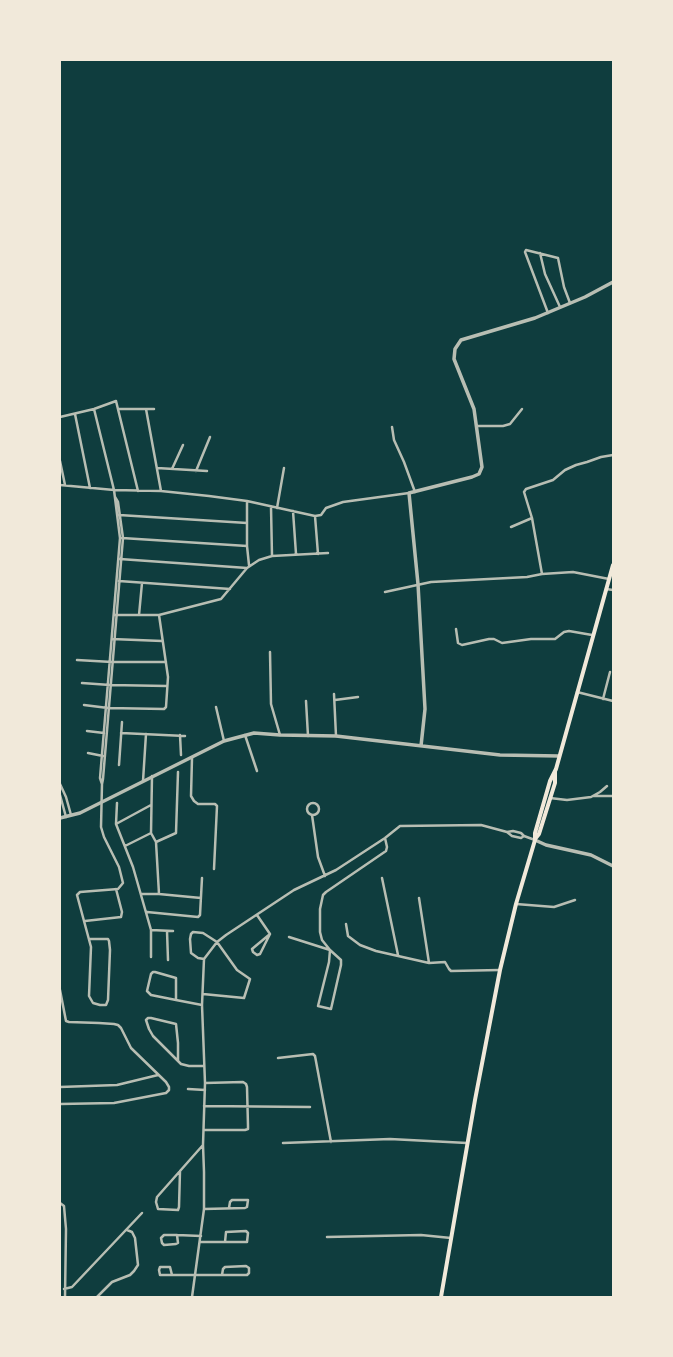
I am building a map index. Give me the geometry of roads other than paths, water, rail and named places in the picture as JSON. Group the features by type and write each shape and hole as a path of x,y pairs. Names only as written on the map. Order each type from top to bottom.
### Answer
{"main road":[{"path":"535,840 539,834 555,783 559,756 613,565"},
{"path":"441,1297 500,970 516,904 535,840 535,833 550,781 556,769"}],"street":[{"path":"548,313 525,252 526,250 559,260 564,287 570,303"},
{"path":"540,254 546,274 560,308"},
{"path":"60,485 114,490 161,491 247,501 315,516 321,515 326,508 343,502 415,492 472,477 479,474 482,467 477,426 474,409 454,359 453,353 456,346 461,340 548,313 585,297 613,282"},
{"path":"60,417 94,409 116,401 138,491"},
{"path":"118,408 154,409"},
{"path":"89,939 108,939 109,941 108,1000 106,1005 93,1003 89,996 91,947 77,895 80,892 116,889 123,883 119,867 104,837 101,827 102,784 100,778 121,538 114,490 94,409"},
{"path":"146,409 161,491"},
{"path":"477,426 503,426 510,424 522,409"},
{"path":"75,414 90,488"},
{"path":"392,427 394,440 415,492"},
{"path":"196,471 210,438"},
{"path":"172,469 183,445"},
{"path":"542,574 532,518 524,492 526,489 553,480 565,470 576,465 601,457 613,455"},
{"path":"60,461 65,486"},
{"path":"157,468 207,471"},
{"path":"277,508 284,468"},
{"path":"409,493 418,584 425,709 421,746"},
{"path":"247,501 248,566"},
{"path":"271,507 272,556"},
{"path":"293,511 296,554"},
{"path":"118,515 247,523"},
{"path":"315,516 318,554"},
{"path":"511,527 532,518"},
{"path":"121,538 248,546"},
{"path":"115,615 159,615 222,599 248,566 259,560 272,556 328,553"},
{"path":"120,559 248,566"},
{"path":"385,592 431,582 527,577 542,574 573,572 609,579"},
{"path":"117,581 230,589"},
{"path":"139,615 142,583"},
{"path":"606,589 613,590"},
{"path":"84,705 107,708 166,708 168,677 159,615"},
{"path":"456,629 458,643 462,645 489,639 494,639 502,643 531,639 555,639 564,632 569,631 592,635"},
{"path":"113,639 162,641"},
{"path":"270,652 271,704 280,735"},
{"path":"77,660 111,662 166,662"},
{"path":"603,699 610,672"},
{"path":"82,683 167,686"},
{"path":"577,692 613,701"},
{"path":"334,694 336,736"},
{"path":"335,700 358,697"},
{"path":"306,701 308,736"},
{"path":"216,707 224,741"},
{"path":"119,765 122,722"},
{"path":"87,731 105,733"},
{"path":"121,733 185,736"},
{"path":"60,818 80,813 224,741 254,733 336,736 500,755 559,756"},
{"path":"143,781 146,734"},
{"path":"245,735 257,772"},
{"path":"180,736 181,755"},
{"path":"88,753 103,756"},
{"path":"192,758 191,796 198,804 215,804 218,806 214,869"},
{"path":"156,842 176,833 178,772"},
{"path":"152,776 151,833 156,842 159,894"},
{"path":"60,784 71,816"},
{"path":"591,797 607,786"},
{"path":"60,795 66,817"},
{"path":"550,798 567,800 613,796"},
{"path":"117,803 116,824 133,867 151,930 151,957"},
{"path":"312,815 319,812 318,805 314,803 308,806 308,810 312,815 318,857 324,876"},
{"path":"116,824 152,805"},
{"path":"192,1297 204,1209 203,1145 205,1083 202,1005 204,959 217,942 294,890 324,876 385,838 400,826 481,825 507,832 512,836 521,838 524,836 546,846 591,856 613,866"},
{"path":"125,846 151,833"},
{"path":"330,950 329,962 318,1006 331,1009 341,965 340,960 322,940 320,932 320,909 323,896 326,892 386,851 387,847 385,838"},
{"path":"147,912 198,917 200,915 202,878"},
{"path":"382,878 398,955"},
{"path":"85,921 121,917 122,912 116,889"},
{"path":"141,894 201,898"},
{"path":"420,898 429,963"},
{"path":"516,904 554,907 575,900"},
{"path":"257,915 270,934"},
{"path":"346,924 348,936 360,945 376,951 429,963 445,962 451,971 500,970"},
{"path":"151,930 173,932"},
{"path":"167,931 168,960"},
{"path":"203,994 244,998 250,983 250,980 237,970 217,942 203,933 193,932 189,943 191,953 198,958 204,959"},
{"path":"270,934 260,954 257,955 253,952 252,949 270,934"},
{"path":"289,937 330,950"},
{"path":"176,1000 176,978 153,972 151,974 147,991 148,993 151,995 176,1000 202,1005"},
{"path":"60,990 66,1021 118,1025 131,1048 169,1087 169,1092 114,1103 60,1104"},
{"path":"178,1061 176,1024 148,1018 146,1020 153,1036 178,1061 181,1064 189,1066 204,1066"},
{"path":"278,1058 313,1054 315,1056 331,1142"},
{"path":"60,1088 116,1085 158,1075"},
{"path":"204,1130 248,1129 246,1084 243,1082 205,1083"},
{"path":"188,1089 204,1090"},
{"path":"204,1106 310,1107"},
{"path":"283,1143 390,1139 468,1143"},
{"path":"180,1171 178,1210 158,1209 156,1202 157,1197 180,1171 203,1145"},
{"path":"204,1209 247,1208 248,1200 230,1200 229,1208"},
{"path":"60,1203 64,1206 66,1229 65,1297"},
{"path":"64,1289 72,1287 142,1213"},
{"path":"97,1297 112,1282 130,1275 138,1265 135,1238 132,1232 127,1230"},
{"path":"200,1242 225,1242 247,1242 248,1233 226,1232 225,1242"},
{"path":"177,1235 178,1243 162,1243 161,1238 164,1235 177,1235 201,1236"},
{"path":"327,1237 421,1235 451,1238"},
{"path":"172,1275 170,1267 160,1267 160,1275 172,1275 195,1275 222,1275 247,1275 249,1273 249,1268 246,1266 225,1267 222,1275"}]}
